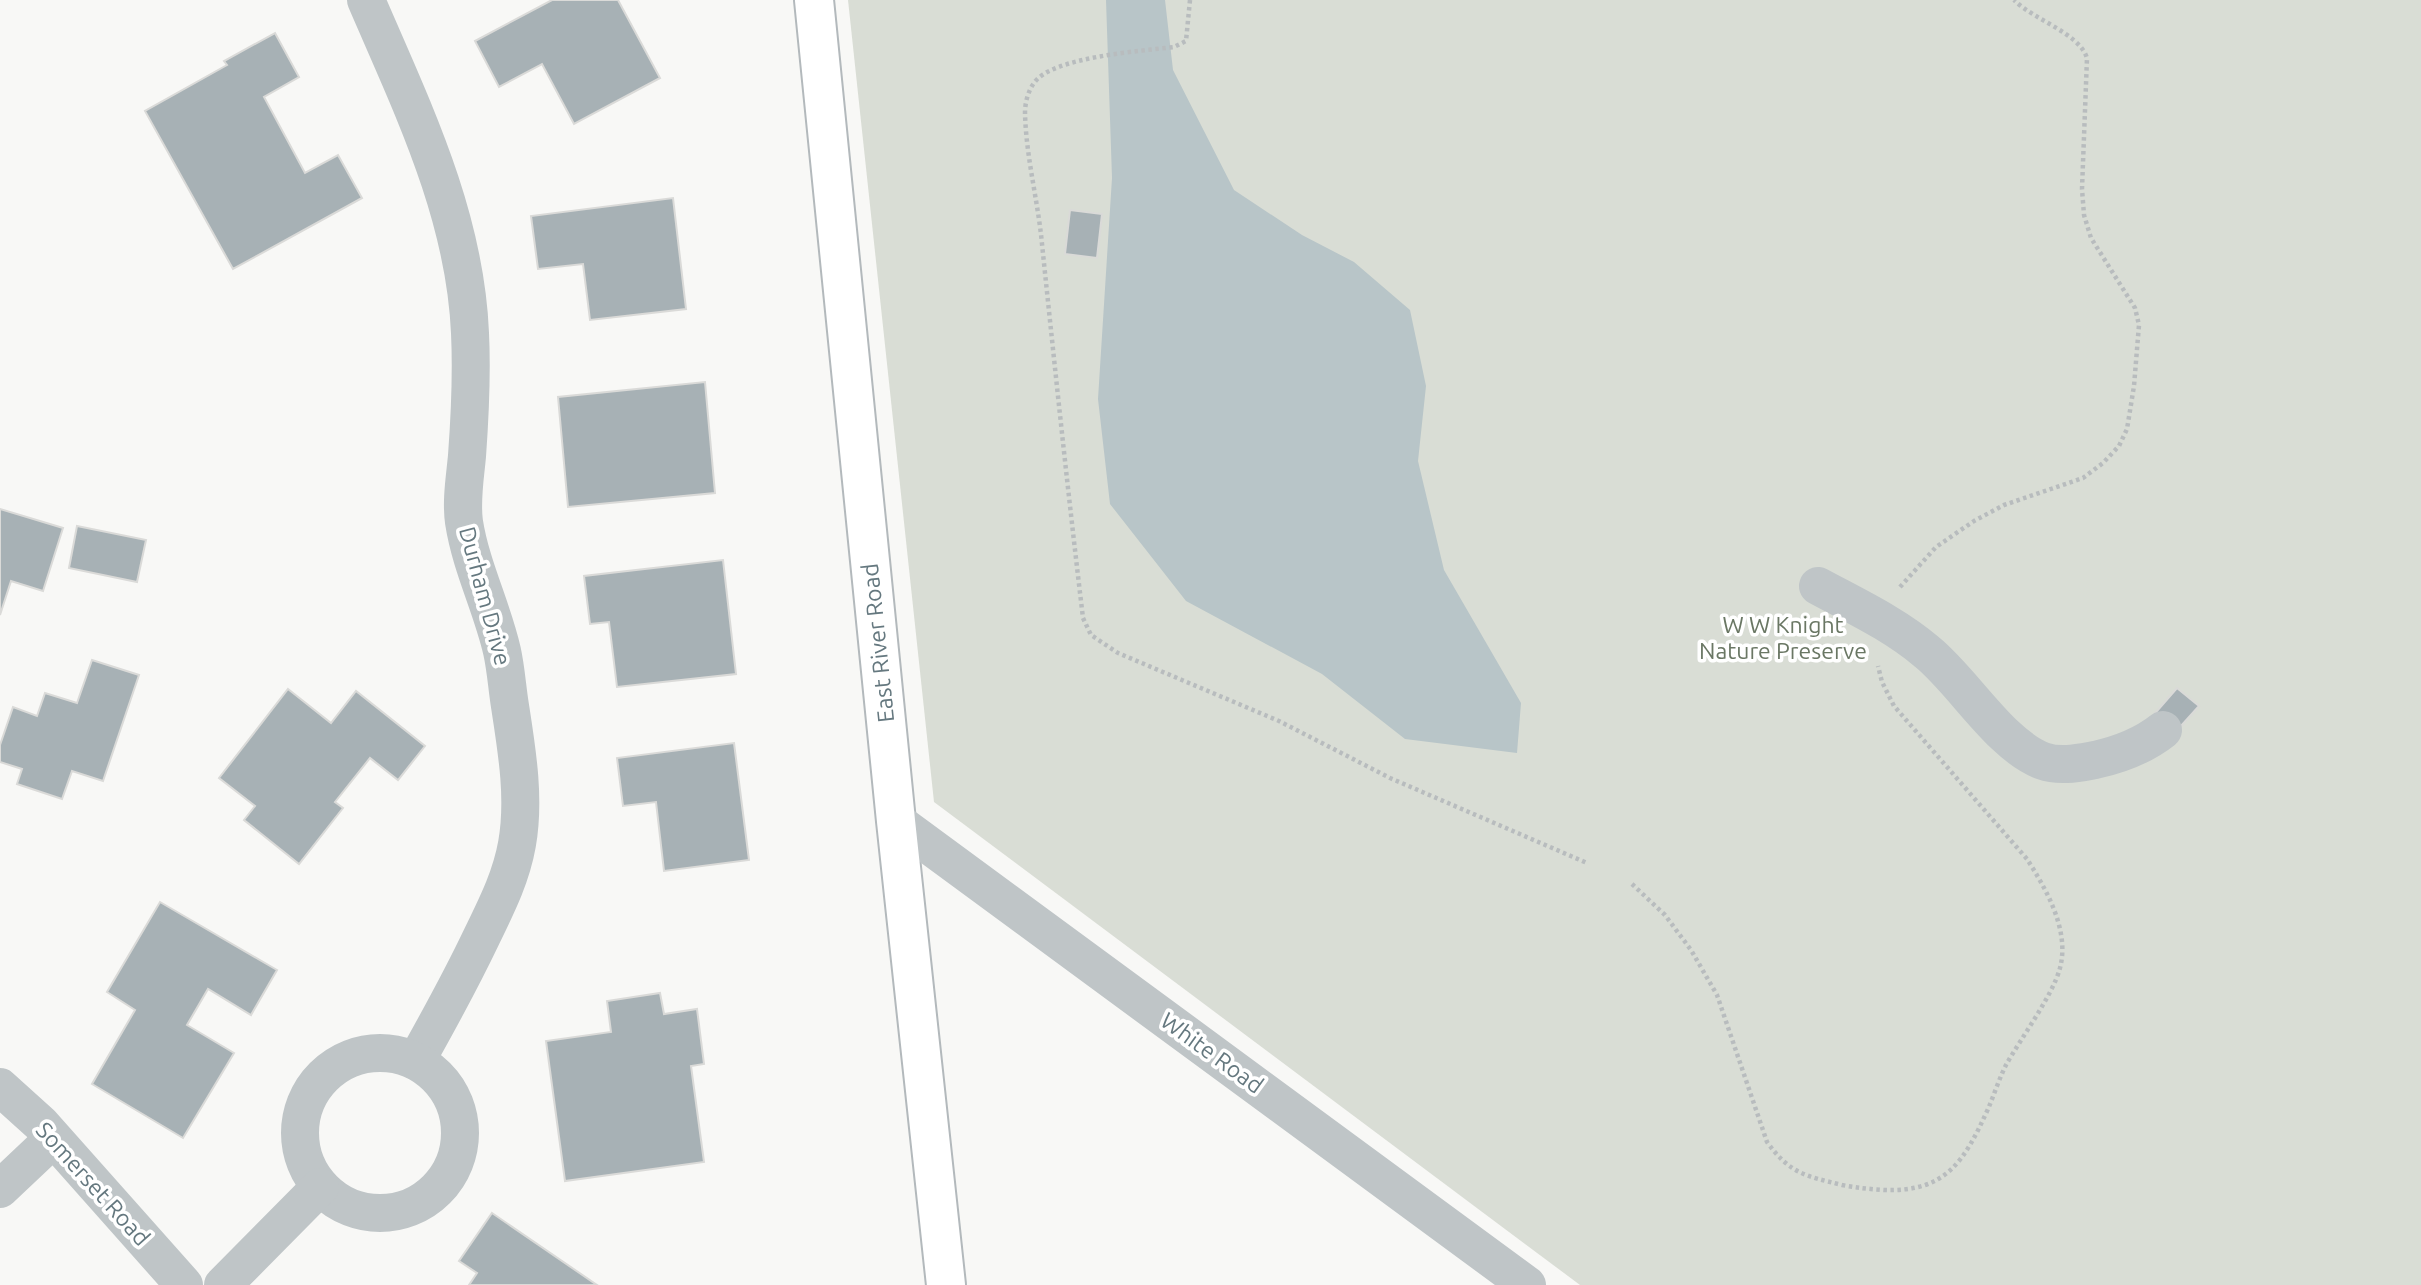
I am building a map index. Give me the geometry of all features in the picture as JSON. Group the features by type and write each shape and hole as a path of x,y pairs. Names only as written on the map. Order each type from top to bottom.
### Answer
{"main road":[{"name":"East River Road","path":"814,0 896,821 946,1285"}],"street":[{"name":"Durham Drive","path":"366,0 437,167 463,268 470,331 471,392 463,499 464,521 472,558 491,609 502,651 517,752 520,801 517,844 505,888 464,973 416,1061"},
{"path":"1818,586 1896,628 1929,653 2018,747 2044,762 2071,765 2108,757 2153,738 2163,730"},
{"name":"White Road","path":"896,821 1527,1285"},
{"path":"390,1053 416,1061 433,1073 448,1090 460,1131 457,1152 449,1172 436,1190 419,1203 399,1211 377,1213 356,1210 336,1201 320,1187 305,1164 299,1137 303,1109 315,1084 336,1066 362,1054 390,1053"},
{"name":"Somerset Road","path":"0,1087 53,1139 184,1285"},
{"path":"0,1189 53,1139"},
{"path":"223,1285 320,1187"}],"path":[{"path":"1191,0 1186,41 1174,47 1052,68 1041,74 1033,84 1025,109 1083,618 1091,635 1118,653 1279,720 1390,778 1587,863"}],"green space":[{"name":"W W Knight Nature Preserve","path":"848,0 2421,0 2421,1285 1580,1285 934,802"}],"shaded area":[{"path":"1106,0 1165,0 1173,70 1234,190 1302,235 1354,262 1410,310 1426,386 1418,461 1444,570 1521,703 1517,753 1405,739 1322,674 1186,601 1110,504 1098,399 1112,178"}],"building":[{"path":"552,0 618,0 660,78 574,124 542,64 499,87 475,41"},
{"path":"275,33 299,77 264,97 305,173 338,155 362,198 233,269 145,111 227,65 224,61"},
{"path":"673,198 686,309 590,320 583,264 538,269 531,216"},
{"path":"1070,210 1102,214 1097,258 1065,254"},
{"path":"705,382 715,493 568,507 558,397"},
{"path":"0,509 63,528 43,591 11,581 0,615"},
{"path":"77,526 146,540 137,582 69,568"},
{"path":"723,560 736,674 617,687 609,622 590,624 584,576"},
{"path":"92,660 139,675 103,781 72,771 62,799 17,784 22,769 0,762 0,745 13,707 37,716 45,693 77,703"},
{"path":"2177,688 2199,706 2171,737 2150,719"},
{"path":"288,689 331,723 356,691 425,746 398,780 370,758 335,802 343,808 299,864 244,820 255,806 219,778"},
{"path":"734,743 749,860 664,871 656,802 623,806 617,758"},
{"path":"160,902 277,970 251,1015 208,989 187,1025 234,1053 183,1138 92,1084 135,1010 107,992"},
{"path":"660,993 664,1014 697,1009 704,1064 691,1066 704,1162 565,1181 546,1041 611,1032 607,1001"},
{"path":"492,1213 597,1285 469,1285 477,1273 459,1261"}]}
